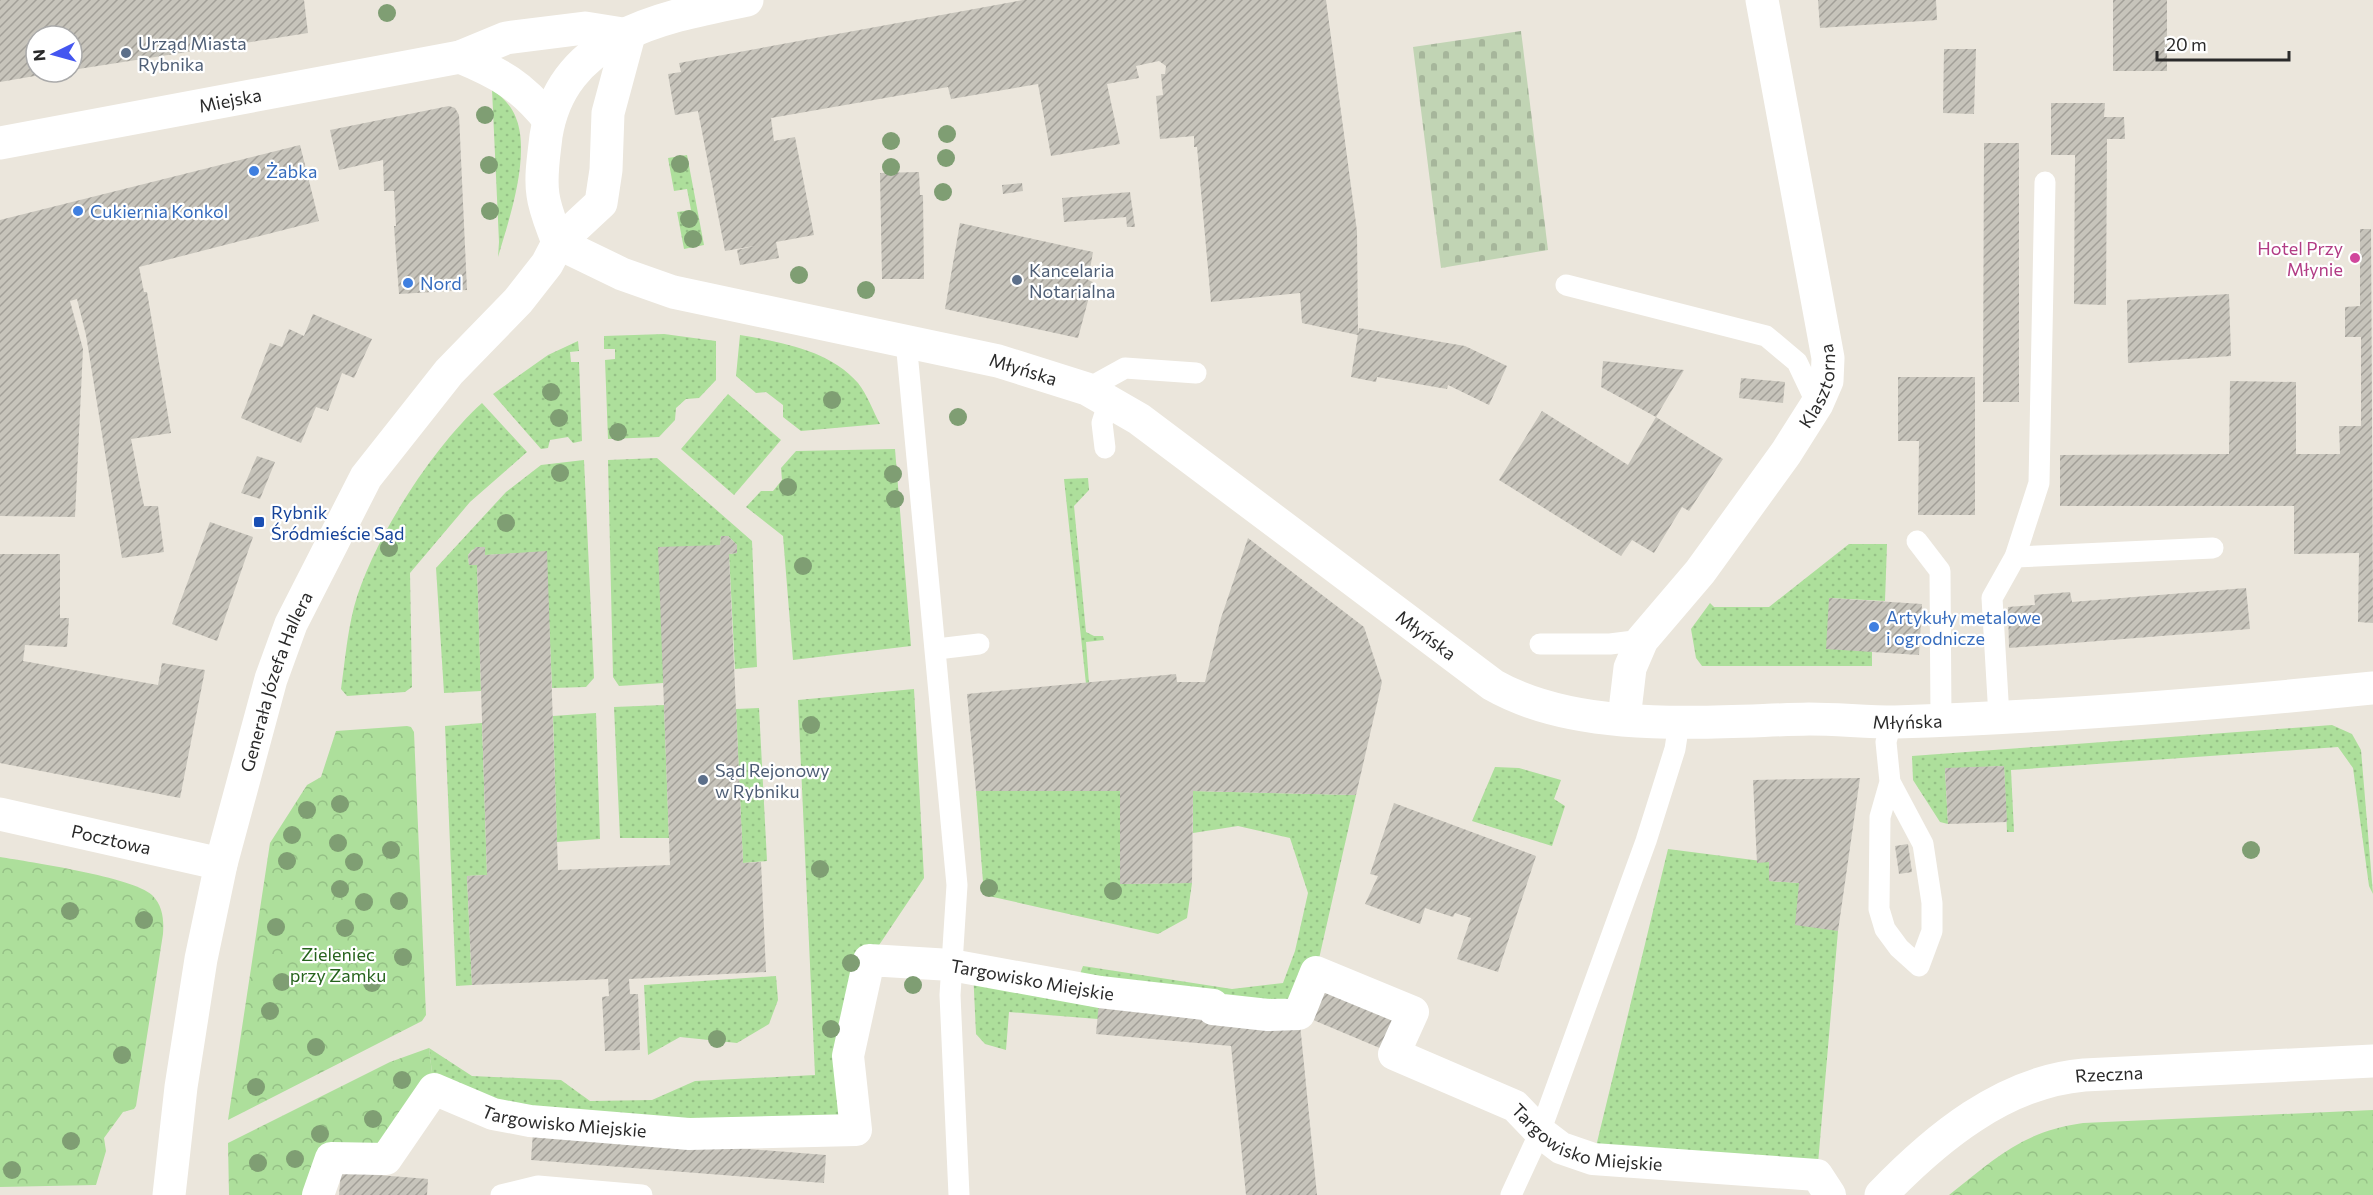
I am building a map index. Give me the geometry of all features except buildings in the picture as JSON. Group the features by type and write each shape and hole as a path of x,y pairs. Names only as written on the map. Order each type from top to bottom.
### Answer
{"street":[{"path":"558,243 543,196 543,165 549,120 559,96 575,69 597,49 667,16 747,0"},
{"name":"Klasztorna","path":"1624,719 1629,668 1642,640 1700,572 1786,453 1817,404 1827,381 1828,358 1762,0"},
{"name":"Miejska","path":"0,143 459,57 506,38 585,28 629,34"},
{"name":"Generała Józefa Hallera","path":"169,1195 183,1076 201,959 221,864 271,679 291,624 366,477 449,372 518,301 547,264 558,243 601,203 606,170 608,113 629,34"},
{"path":"459,57 496,72 515,84 549,120"},
{"name":"Młyńska","path":"558,243 622,274 673,291 998,361 1098,395 1139,419 1493,685 1539,705 1624,719 1679,723 1810,719 1891,722 1999,717 2373,688"},
{"name":"Pocztowa","path":"0,814 221,864"},
{"name":"Targowisko Miejskie","path":"318,1195 331,1158 386,1159 434,1089 494,1114 530,1121 689,1134 856,1130 848,1056 869,960 951,964 1100,992 1213,1005 1213,1009 1268,1015 1299,1014 1316,972 1413,1012 1394,1054 1515,1106 1540,1132 1561,1148 1593,1159 1817,1175 1830,1195"},
{"name":"Rzeczna","path":"1881,1195 1932,1147 1982,1111 2005,1097 2046,1080 2084,1075 2373,1061"}],"lane":[{"path":"1999,717 1992,598 2016,557 2039,483 2045,182"},
{"path":"1566,285 1766,336 1797,362 1817,404"},
{"path":"906,341 937,649 957,885 950,995 959,1195"},
{"path":"1105,448 1098,395 1125,368 1196,373"},
{"path":"1917,541 1940,571 1941,720"},
{"path":"2016,557 2212,548"},
{"path":"1540,644 1610,644 1642,640"},
{"path":"937,649 979,644"},
{"path":"1890,782 1923,844 1932,903 1932,931 1919,966 1899,948 1885,928 1879,909 1880,817 1890,782 1886,742 1891,722"},
{"path":"1511,1195 1540,1132 1646,841 1675,749 1679,723"},
{"path":"501,1195 538,1186 642,1195"}],"green space":[{"path":"1521,31 1548,250 1441,268 1413,47"},
{"path":"492,89 506,102 516,118 521,150 517,188 498,257 499,242"},
{"path":"687,155 704,245 684,249 677,212 691,210 687,189 674,191 668,158"},
{"path":"664,334 716,341 716,380 699,398 686,399 676,408 675,420 659,437 608,439 605,360 615,359 615,349 604,349 604,336"},
{"path":"740,335 804,349 833,363 858,383 880,424 801,431 783,417 783,405 766,392 756,393 736,376"},
{"path":"578,341 579,351 570,352 571,362 579,362 582,441 573,443 568,437 550,440 548,448 541,449 493,394 548,355"},
{"path":"728,394 781,440 734,495 681,449"},
{"path":"482,403 527,452 470,502 410,573 412,687 405,692 347,696 341,689 350,627 354,607 375,554 389,525 424,470 443,445"},
{"path":"895,449 911,646 793,660 783,536 746,507 761,491 773,491 782,480 781,468 796,451"},
{"path":"657,458 752,541 757,667 735,669 729,554 737,553 737,545 728,536 721,536 720,545 663,683 619,686 613,677 608,460"},
{"path":"584,460 594,678 586,687 552,688 546,552 485,555 484,547 472,550 468,555 469,565 477,565 481,691 444,693 436,568 506,492 541,465"},
{"path":"1088,478 1089,490 1074,506 1086,632 1094,636 1103,636 1104,640 1086,642 1089,684 1086,684 1064,479"},
{"path":"1849,544 1887,544 1885,601 1829,598 1872,652 1872,666 1702,666 1696,658 1691,629 1710,603 1714,607 1769,607"},
{"path":"914,689 924,878 869,960 856,1130 689,1134 434,1089 429,1048 472,1076 561,1080 590,1101 652,1100 695,1081 815,1075 798,700"},
{"path":"664,705 669,838 620,838 614,707"},
{"path":"759,708 767,861 743,863 736,709"},
{"path":"596,713 600,839 557,842 553,716"},
{"path":"482,723 487,875 467,876 472,985 456,986 445,726"},
{"path":"2332,725 2352,734 2361,750 2373,894 2369,886 2353,768 2338,747 2011,770 2014,832 2007,832 2004,766 1945,769 1948,824 1940,822 1913,780 1912,756"},
{"name":"Zieleniec przy Zamku","path":"411,727 414,732 426,1015 422,1021 228,1120 270,843 307,785 321,777 336,731"},
{"path":"1495,767 1519,768 1561,780 1554,799 1565,806 1552,846 1472,821"},
{"path":"976,791 1120,791 1120,884 1192,883 1187,918 1158,934 984,895"},
{"path":"1193,791 1356,795 1316,972 1299,1014 1098,1019 1009,1012 1006,1050 985,1044 976,1034 973,969 1075,987 1083,966 1232,989 1283,983 1295,951 1308,893 1290,838 1238,826 1193,833"},
{"path":"1668,849 1769,862 1769,881 1799,883 1838,931 1817,1175 1593,1159"},
{"path":"0,857 80,871 124,882 152,895 161,908 163,934 136,1106 134,1109 123,1112 104,1138 106,1151 96,1185 0,1187"},
{"path":"776,976 778,1000 769,1024 737,1043 680,1037 648,1055 644,985"},
{"path":"429,1048 434,1089 386,1159 331,1158 318,1195 229,1195 228,1143 390,1062"},
{"path":"2373,1110 2373,1195 1949,1195 2010,1148 2061,1127 2083,1123"}],"place":[{"name":"Urząd Miasta Rybnika","path":"126,53"},
{"name":"Żabka","path":"254,171"},
{"name":"Cukiernia Konkol","path":"78,211"},
{"name":"Hotel Przy Młynie","path":"2355,258"},
{"name":"Kancelaria Notarialna","path":"1017,280"},
{"name":"Nord","path":"408,283"},
{"name":"Rybnik Śródmieście Sąd","path":"259,522"},
{"name":"Artykuły metalowe i ogrodnicze","path":"1874,627"},
{"name":"Sąd Rejonowy w Rybniku","path":"703,780"}]}
